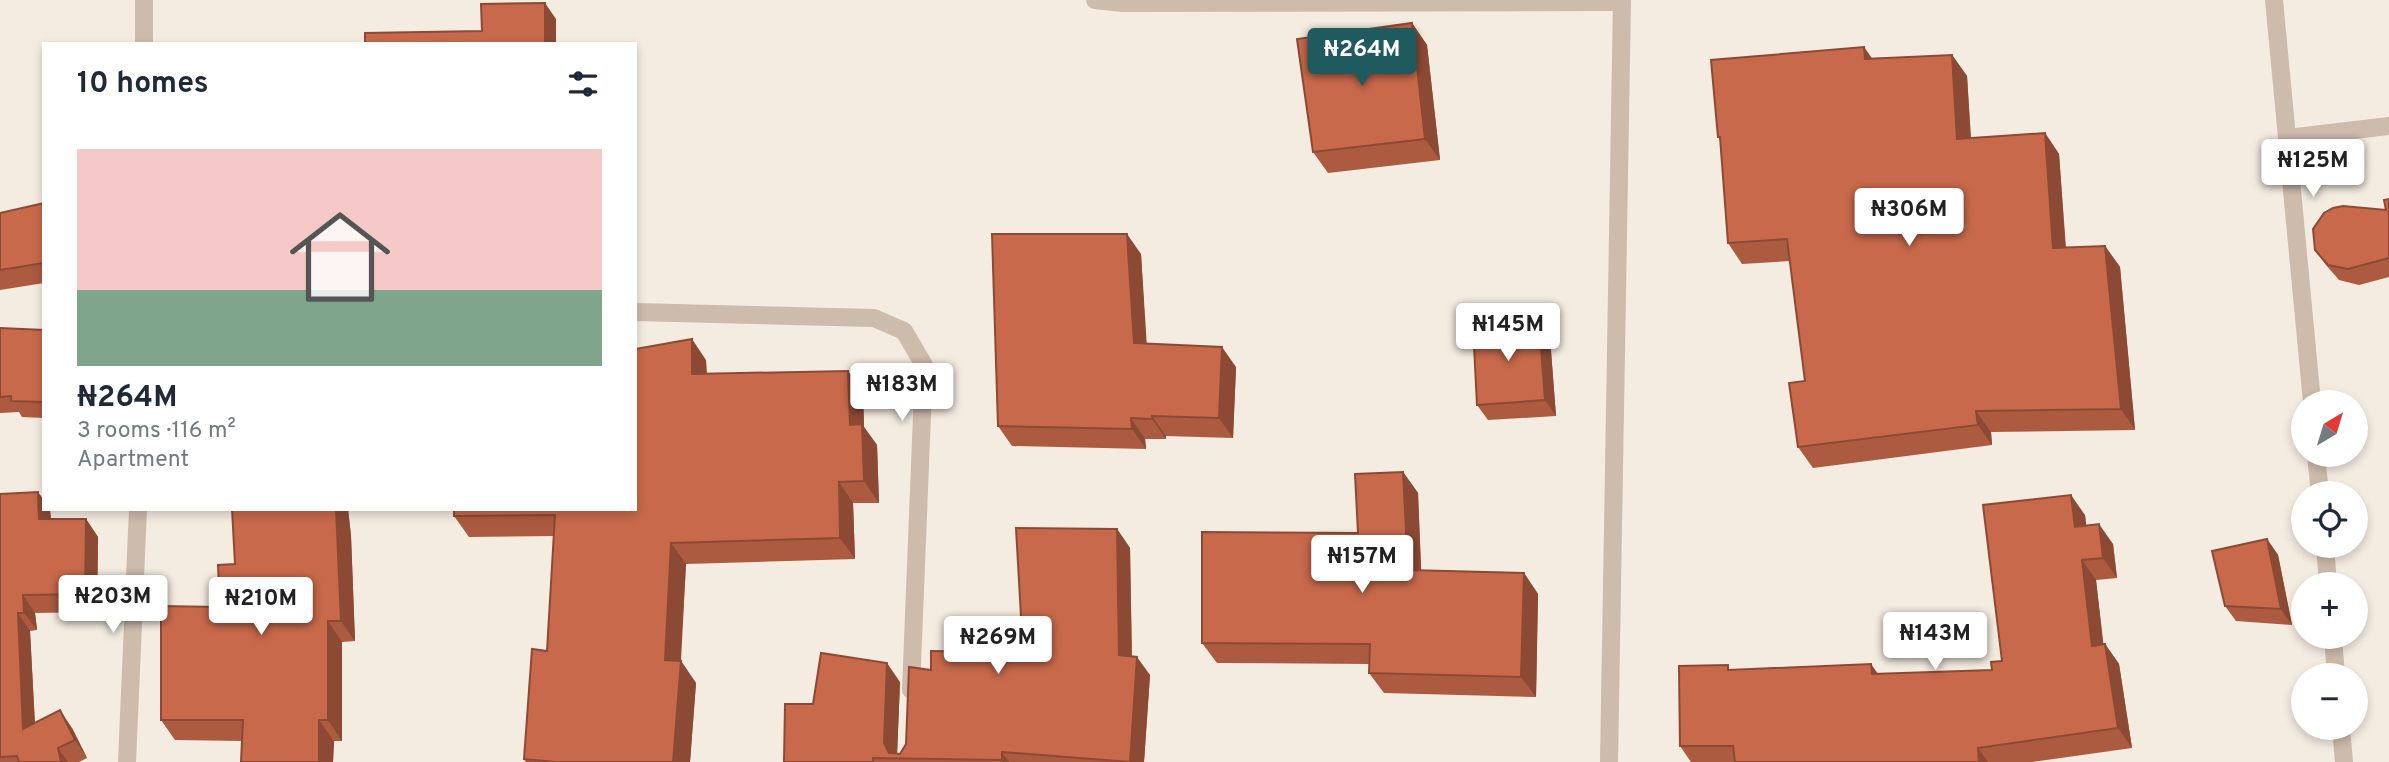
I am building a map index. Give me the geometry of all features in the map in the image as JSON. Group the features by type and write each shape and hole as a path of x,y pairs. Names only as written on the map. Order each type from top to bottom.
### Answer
{"street":[{"path":"144,0 144,42"},
{"path":"1095,0 1123,3 1622,1 1609,762"},
{"path":"2274,0 2311,390"},
{"path":"2288,138 2389,126"},
{"path":"637,312 874,317 904,331 924,365 910,707"},
{"path":"127,762 138,511"},
{"path":"2342,740 2344,762"}],"building":[{"path":"545,3 545,42 365,42 365,33 482,31 481,4"},
{"path":"1412,23 1425,139 1313,152 1297,39"},
{"path":"1864,47 1865,59 1952,55 1957,139 2045,133 2053,248 2105,246 2121,409 1976,411 1978,425 1798,447 1789,383 1805,381 1787,239 1728,243 1711,60"},
{"path":"2389,199 2389,258 2348,269 2328,265 2315,250 2313,229 2324,213 2343,206 2386,210 2384,200"},
{"path":"42,203 42,263 0,270 0,213"},
{"path":"992,234 1127,234 1134,343 1222,347 1219,418 1131,418 1132,429 998,426"},
{"path":"1539,322 1545,400 1477,405 1473,326"},
{"path":"0,328 42,330 42,402 11,401 11,396 0,397"},
{"path":"692,339 692,374 848,371 850,425 862,424 864,481 839,482 840,538 671,543 665,660 681,661 673,762 555,762 524,759 532,649 547,651 555,515 454,516 454,511 637,511 637,349"},
{"path":"1403,472 1408,570 1524,573 1521,677 1369,673 1370,644 1202,643 1202,532 1358,533 1355,474"},
{"path":"38,492 39,519 86,519 85,594 23,595 24,613 18,613 23,729 60,710 75,740 58,748 61,762 19,762 17,756 0,757 0,494"},
{"path":"2071,495 2075,527 2099,524 2103,558 2082,560 2092,646 2105,644 2118,728 1978,748 1979,762 1735,762 1733,746 1680,746 1679,666 1728,665 1728,670 1871,664 1872,674 1992,670 1991,662 2002,661 1983,505"},
{"path":"232,511 336,511 341,621 328,621 328,720 319,720 319,762 241,762 243,720 161,720 161,606 220,607 218,565 235,564"},
{"path":"1016,528 1117,529 1119,655 1137,657 1130,762 1002,752 1002,760 873,758 873,762 784,762 785,704 813,704 821,653 887,663 884,743 889,753 900,754 906,744 909,667 931,670 931,651 1023,652"},
{"path":"2267,539 2281,609 2225,606 2212,551"}]}
